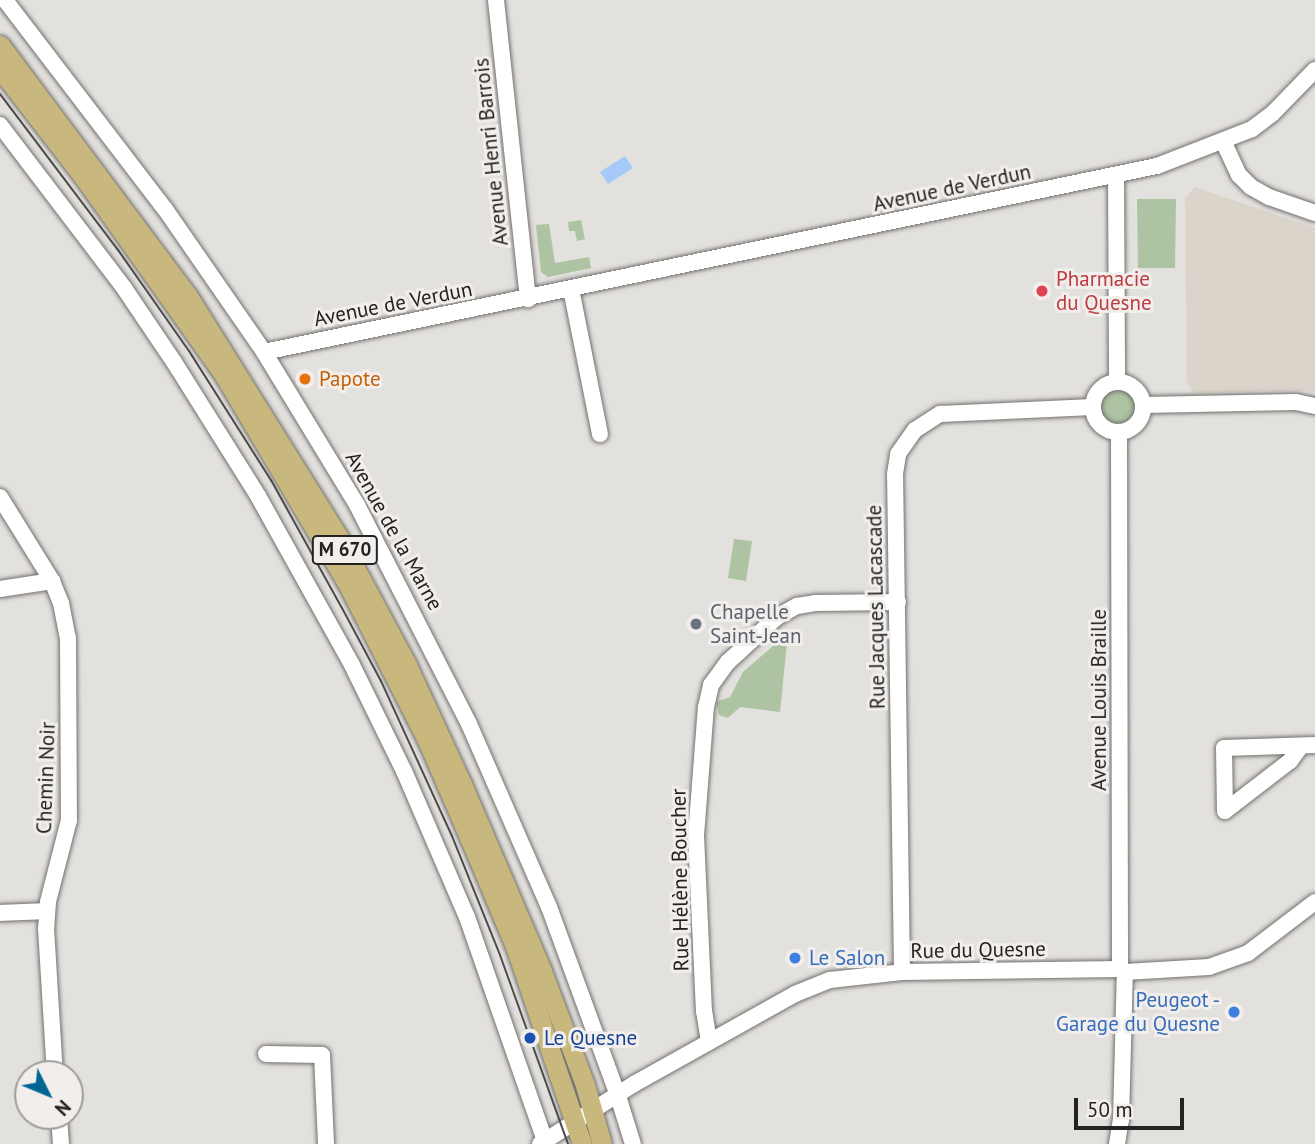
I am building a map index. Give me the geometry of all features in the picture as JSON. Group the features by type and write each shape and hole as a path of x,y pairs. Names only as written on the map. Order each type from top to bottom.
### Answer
{"main road":[{"name":"M 670","path":"0,45 188,296 334,529 407,665 463,784 542,971 593,1110 602,1144"},
{"name":"M 670","path":"0,69 82,175 224,375 346,581 455,802 516,949 582,1144"}],"street":[{"name":"Avenue Henri Barrois","path":"496,0 528,299"},
{"name":"Avenue de la Marne","path":"10,2 165,209 264,352 362,515 469,724 549,907 633,1144"},
{"name":"Avenue de Verdun","path":"264,352 1116,175 1173,160 1262,123 1315,70"},
{"path":"0,125 124,288 200,401 264,507 352,665 404,771 467,918 544,1143"},
{"path":"1223,141 1239,175 1251,187 1269,197 1315,213"},
{"path":"1116,175 1117,381"},
{"path":"571,289 600,434"},
{"path":"1117,381 1133,387 1143,405 1138,422 1119,432 1101,425 1093,407 1100,389 1117,381"},
{"path":"1143,405 1296,402 1315,406"},
{"name":"Rue Jacques Lacascade","path":"902,972 895,465 902,445 915,430 932,417 949,411 1093,407"},
{"name":"Avenue Louis Braille","path":"1117,1144 1121,1119 1123,970 1119,432"},
{"name":"Chemin Noir","path":"0,497 52,581 61,603 68,638 70,809 65,844 47,911 47,982 54,1060"},
{"path":"0,589 52,581"},
{"name":"Rue Hélène Boucher","path":"709,1042 705,1012 696,836 706,707 711,685 728,662 777,617 797,606 815,603 898,602"},
{"path":"1308,746 1290,761 1225,811 1224,748 1308,746"},
{"name":"Rue du Quesne","path":"544,1143 617,1093 817,984 842,976 902,972 1209,967 1228,962 1256,947 1315,902"},
{"path":"0,913 47,911"},
{"path":"266,1054 322,1055 326,1144"}],"shaded area":[{"path":"1195,187 1315,228 1315,392 1295,390 1194,393 1187,383 1185,198"}],"green space":[{"path":"1137,199 1176,199 1175,268 1138,268"},
{"path":"581,220 585,239 577,241 575,231 569,231 568,222"},
{"path":"549,224 555,263 589,257 591,268 548,277 541,272 536,225"},
{"path":"1118,389 1130,394 1135,406 1130,418 1118,423 1106,418 1101,406 1106,394"},
{"path":"734,539 752,541 746,581 728,578"},
{"path":"788,633 780,712 740,707 728,718 719,715 716,702 730,697 743,672"}],"water":[{"path":"625,156 633,168 608,184 600,172"}],"tram line":[{"path":"0,94 118,250 189,351 271,480 342,608 381,681 452,836 500,955 568,1144"}],"place":[{"name":"Pharmacie du Quesne","path":"1042,291"},
{"name":"Papote","path":"305,379"},
{"name":"Chapelle Saint-Jean","path":"696,624"},
{"name":"Le Salon","path":"795,958"},
{"name":"Peugeot - Garage du Quesne","path":"1234,1012"},
{"name":"Le Quesne","path":"530,1038"}]}
